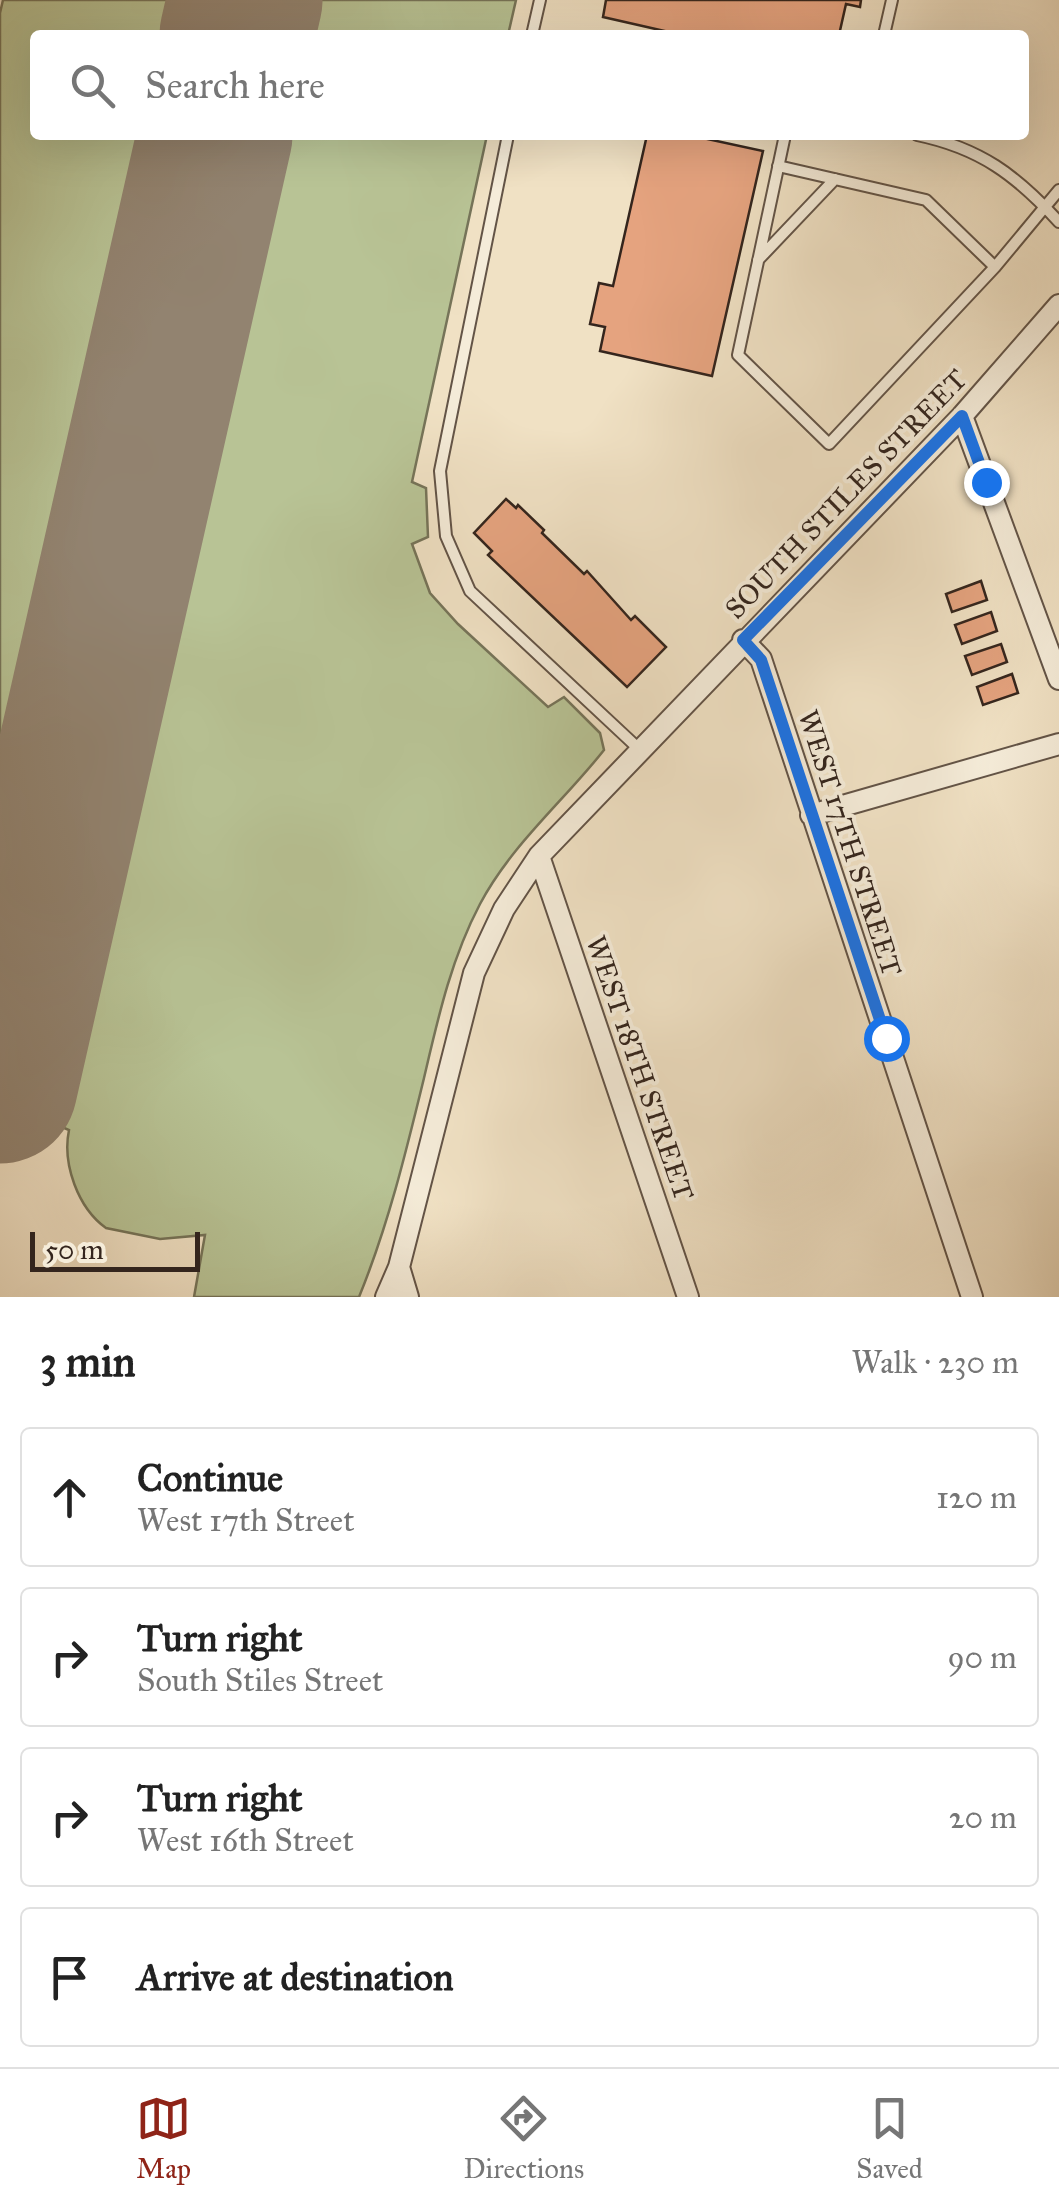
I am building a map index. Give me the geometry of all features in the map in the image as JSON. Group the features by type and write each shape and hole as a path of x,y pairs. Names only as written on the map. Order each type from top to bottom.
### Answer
{"street":[{"name":"SOUTH STILES STREET","path":"386,1297 399,1267 474,973 504,908 539,856 962,416 1059,305"},
{"path":"962,416 1059,679"},
{"name":"WEST 17TH STREET","path":"743,640 761,660 972,1297"},
{"path":"811,816 1059,744"},
{"name":"WEST 18TH STREET","path":"539,856 688,1297"},
{"path":"399,1267 408,1297"}],"lane":[{"path":"533,30 540,0"},
{"path":"885,30 892,0"},
{"path":"507,140 440,471 446,536 470,592 638,749"},
{"path":"784,140 738,354 829,444 995,267 1059,190"},
{"path":"940,140 1004,168 1059,222"},
{"path":"778,166 926,200 995,267"},
{"path":"758,261 836,179"}],"green space":[{"path":"3,0 177,0 170,30 30,30 30,140 146,140 0,786"},
{"path":"310,0 516,0 509,30 303,30"},
{"path":"279,140 486,140 412,482 426,488 428,537 412,544 430,593 458,624 548,707 564,697 600,733 604,750 507,862 470,925 446,989 388,1216 359,1297 194,1297 205,1235 160,1239 106,1228 80,1197 70,1171 69,1130 57,1125"}],"building":[{"path":"606,0 861,0 860,7 846,4 840,30 660,30 603,17"},
{"path":"646,140 712,140 763,151 712,376 600,351 605,327 590,324 599,283 613,286"},
{"path":"506,499 544,530 542,533 584,574 587,571 631,620 635,616 666,647 627,687 488,555 492,551 474,533"},
{"path":"981,581 987,600 952,612 946,594"},
{"path":"991,612 997,631 962,644 955,625"},
{"path":"1001,644 1007,662 972,675 965,656"},
{"path":"1012,674 1018,693 983,705 977,687"}],"runway":[{"path":"238,30 245,0"},
{"path":"0,1086 214,140"}],"route":[{"path":"886,1038 761,660 743,640 962,416 986,482"}]}
